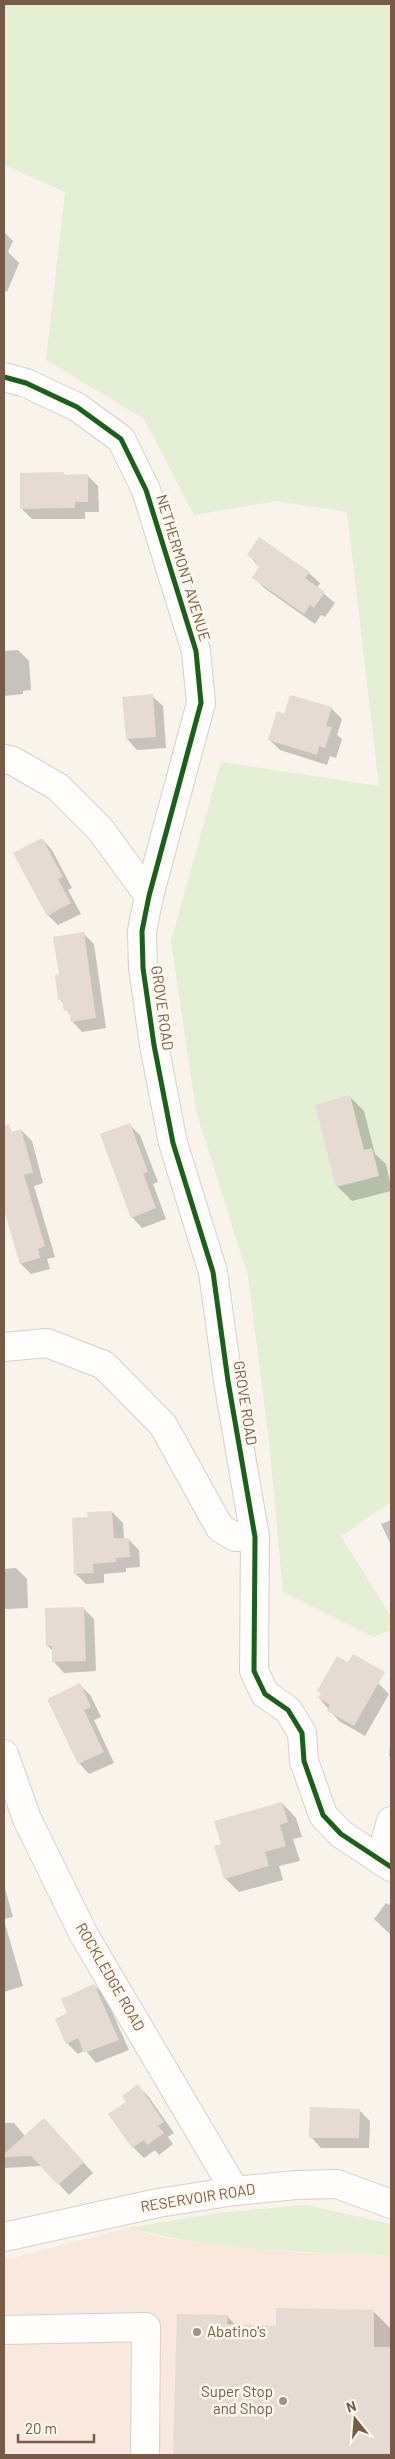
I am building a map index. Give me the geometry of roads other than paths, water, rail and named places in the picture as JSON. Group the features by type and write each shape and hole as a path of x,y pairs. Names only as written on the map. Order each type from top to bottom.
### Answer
{"street":[{"name":"NETHERMONT AVENUE","path":"4,377 26,383 76,407 121,439 146,490 196,651 201,703 149,896"},
{"path":"4,759 13,761 58,787 100,829 149,896"},
{"name":"GROVE ROAD","path":"149,896 142,931 143,968 154,1045 173,1143 213,1272 228,1381 255,1538 254,1671 265,1694 288,1710 302,1733 304,1761 323,1815 341,1834 386,1864"},
{"path":"4,1348 48,1343 104,1365 163,1425 220,1528 235,1537 255,1538"},
{"name":"ROCKLEDGE ROAD","path":"4,1754 27,1819 84,1936 235,2191"},
{"path":"386,1864 391,1821"},
{"name":"RESERVOIR ROAD","path":"4,2237 158,2203 235,2191 296,2185 337,2184 391,2204"},
{"path":"4,2330 146,2327 145,2455"}],"place":[{"name":"Abatino's","path":"197,2332"},
{"name":"Super Stop and Shop","path":"283,2401"}]}
